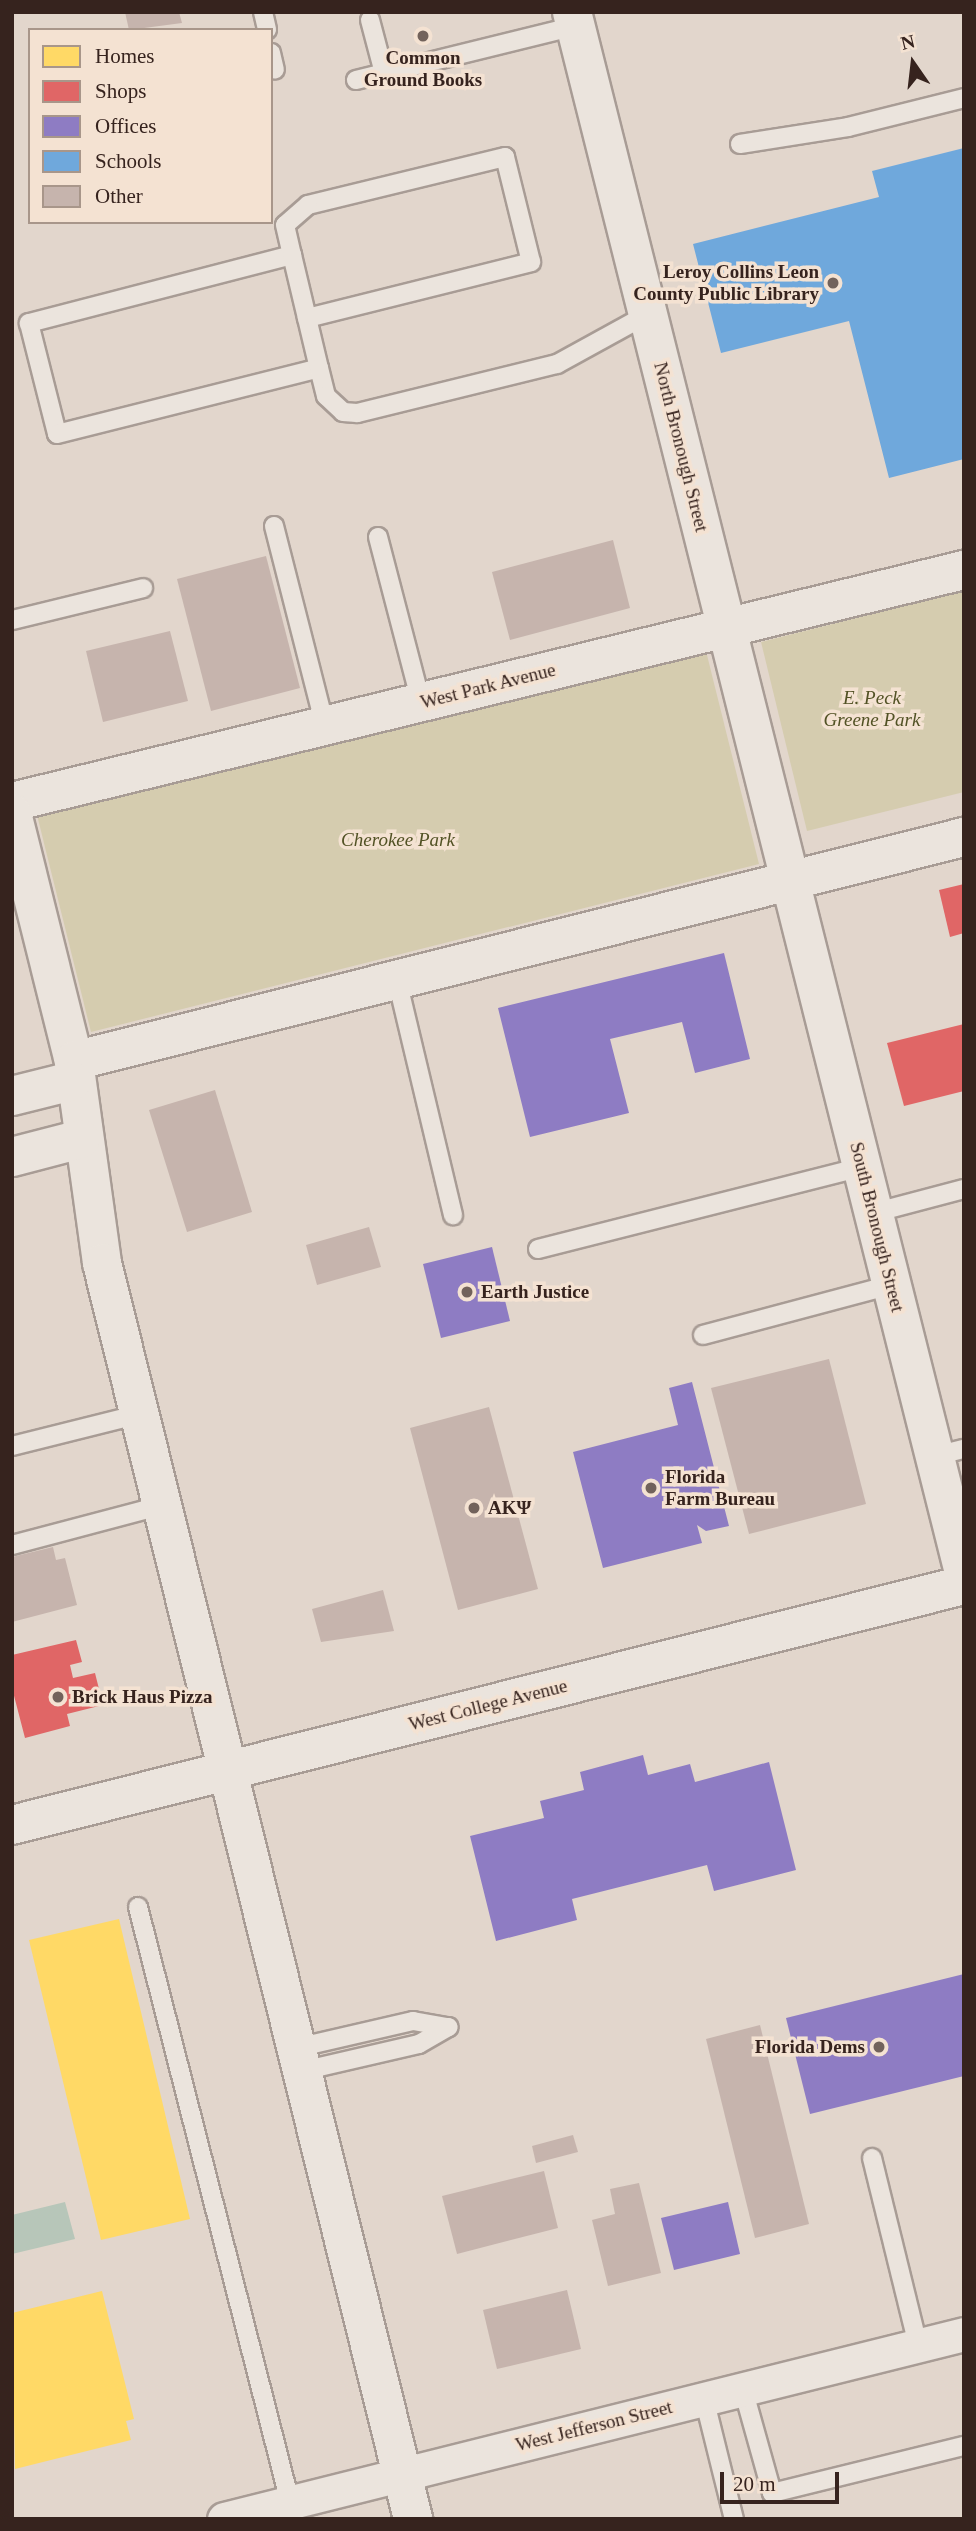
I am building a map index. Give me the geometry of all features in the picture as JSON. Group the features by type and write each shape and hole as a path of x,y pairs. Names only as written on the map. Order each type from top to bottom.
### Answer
{"street":[{"name":"North Bronough Street","path":"574,19 790,882"},
{"name":"West Park Avenue","path":"12,802 964,570"},
{"path":"12,813 73,1071 81,1139 102,1263 230,1771 413,2519"},
{"path":"12,1096 73,1071 397,980 964,836"},
{"name":"South Bronough Street","path":"790,882 891,1285 949,1452 964,1573"},
{"path":"12,1157 81,1139"},
{"name":"West College Avenue","path":"12,1825 964,1585"},
{"name":"West Jefferson Street","path":"224,2519 964,2334"}],"lane":[{"path":"356,80 574,19"},
{"path":"370,20 384,73"},
{"path":"740,144 848,127 964,98"},
{"path":"307,318 531,262 505,157 308,205 285,225 292,256 319,368 326,396 343,412 357,414 557,364 648,314"},
{"path":"292,256 29,323 57,434 319,368"},
{"path":"274,526 325,726"},
{"path":"378,537 421,702"},
{"path":"12,620 143,588"},
{"path":"397,980 453,1215"},
{"path":"538,1249 862,1167"},
{"path":"873,1213 964,1189"},
{"path":"703,1335 891,1285"},
{"path":"12,1447 140,1414"},
{"path":"12,1545 163,1505"},
{"path":"138,1908 290,2502"},
{"path":"413,2021 448,2027 419,2044 299,2060 413,2021"},
{"path":"872,2158 918,2345"},
{"path":"743,2389 772,2493 964,2446"},
{"path":"704,2398 734,2519"}],"green space":[{"name":"E. Peck Greene Park","path":"964,591 964,792 807,831 761,642"},
{"name":"Cherokee Park","path":"705,647 759,864 91,1032 37,815"}],"shaded area":[{"path":"65,2202 75,2239 12,2254 12,2215"}],"building: Homes":[{"path":"119,1919 190,2219 101,2240 29,1940"},
{"path":"102,2291 134,2419 126,2421 131,2440 15,2469 12,2313"}],"building: Shops":[{"path":"964,884 964,933 950,937 939,890"},
{"path":"964,1024 964,1091 904,1106 887,1043"},
{"name":"Brick Haus Pizza","path":"76,1640 82,1662 70,1665 73,1678 95,1673 103,1705 67,1714 70,1726 25,1738 12,1688 12,1655"}],"building: Offices":[{"path":"724,953 750,1059 695,1073 682,1022 610,1039 629,1113 530,1137 498,1008"},
{"name":"Earth Justice","path":"492,1247 510,1321 441,1338 423,1264"},
{"name":"Florida Farm Bureau","path":"692,1382 729,1526 706,1531 697,1525 702,1543 603,1568 573,1452 678,1425 669,1388"},
{"path":"643,1755 648,1775 690,1764 695,1782 769,1762 796,1870 714,1891 707,1865 572,1899 577,1920 496,1941 470,1836 544,1818 540,1801 584,1790 580,1772"},
{"name":"Florida Dems","path":"964,1974 964,2076 810,2114 786,2018"},
{"path":"728,2202 740,2254 674,2270 661,2218"}],"building: Schools":[{"name":"Leroy Collins Leon County Public Library","path":"964,148 964,459 889,478 849,321 721,353 693,244 879,197 872,171"}],"building: Other":[{"path":"125,12 179,12 182,23 144,28 129,28"},
{"path":"613,540 630,608 510,640 492,572"},
{"path":"266,556 300,688 211,711 177,579"},
{"path":"170,631 188,701 103,722 86,651"},
{"path":"215,1090 252,1212 187,1232 149,1110"},
{"path":"369,1227 381,1267 317,1285 306,1245"},
{"path":"829,1359 866,1504 749,1534 711,1388"},
{"name":"AKΨ","path":"489,1407 538,1589 458,1610 410,1428"},
{"path":"53,1547 56,1560 65,1558 77,1605 12,1622 12,1557"},
{"path":"383,1590 394,1631 321,1642 312,1609"},
{"path":"760,2025 809,2224 755,2238 706,2039"},
{"path":"573,2135 578,2152 536,2163 532,2146"},
{"path":"544,2171 558,2228 457,2254 442,2196"},
{"path":"639,2183 661,2273 608,2286 592,2220 615,2214 610,2189"},
{"path":"567,2290 581,2349 497,2369 483,2310"}],"place":[{"name":"Common Ground Books","path":"423,36"},
{"name":"Leroy Collins Leon County Public Library","path":"833,283"},
{"name":"Earth Justice","path":"467,1292"},
{"name":"Florida Farm Bureau","path":"651,1488"},
{"name":"AKΨ","path":"474,1508"},
{"name":"Brick Haus Pizza","path":"58,1697"},
{"name":"Florida Dems","path":"879,2047"}]}
